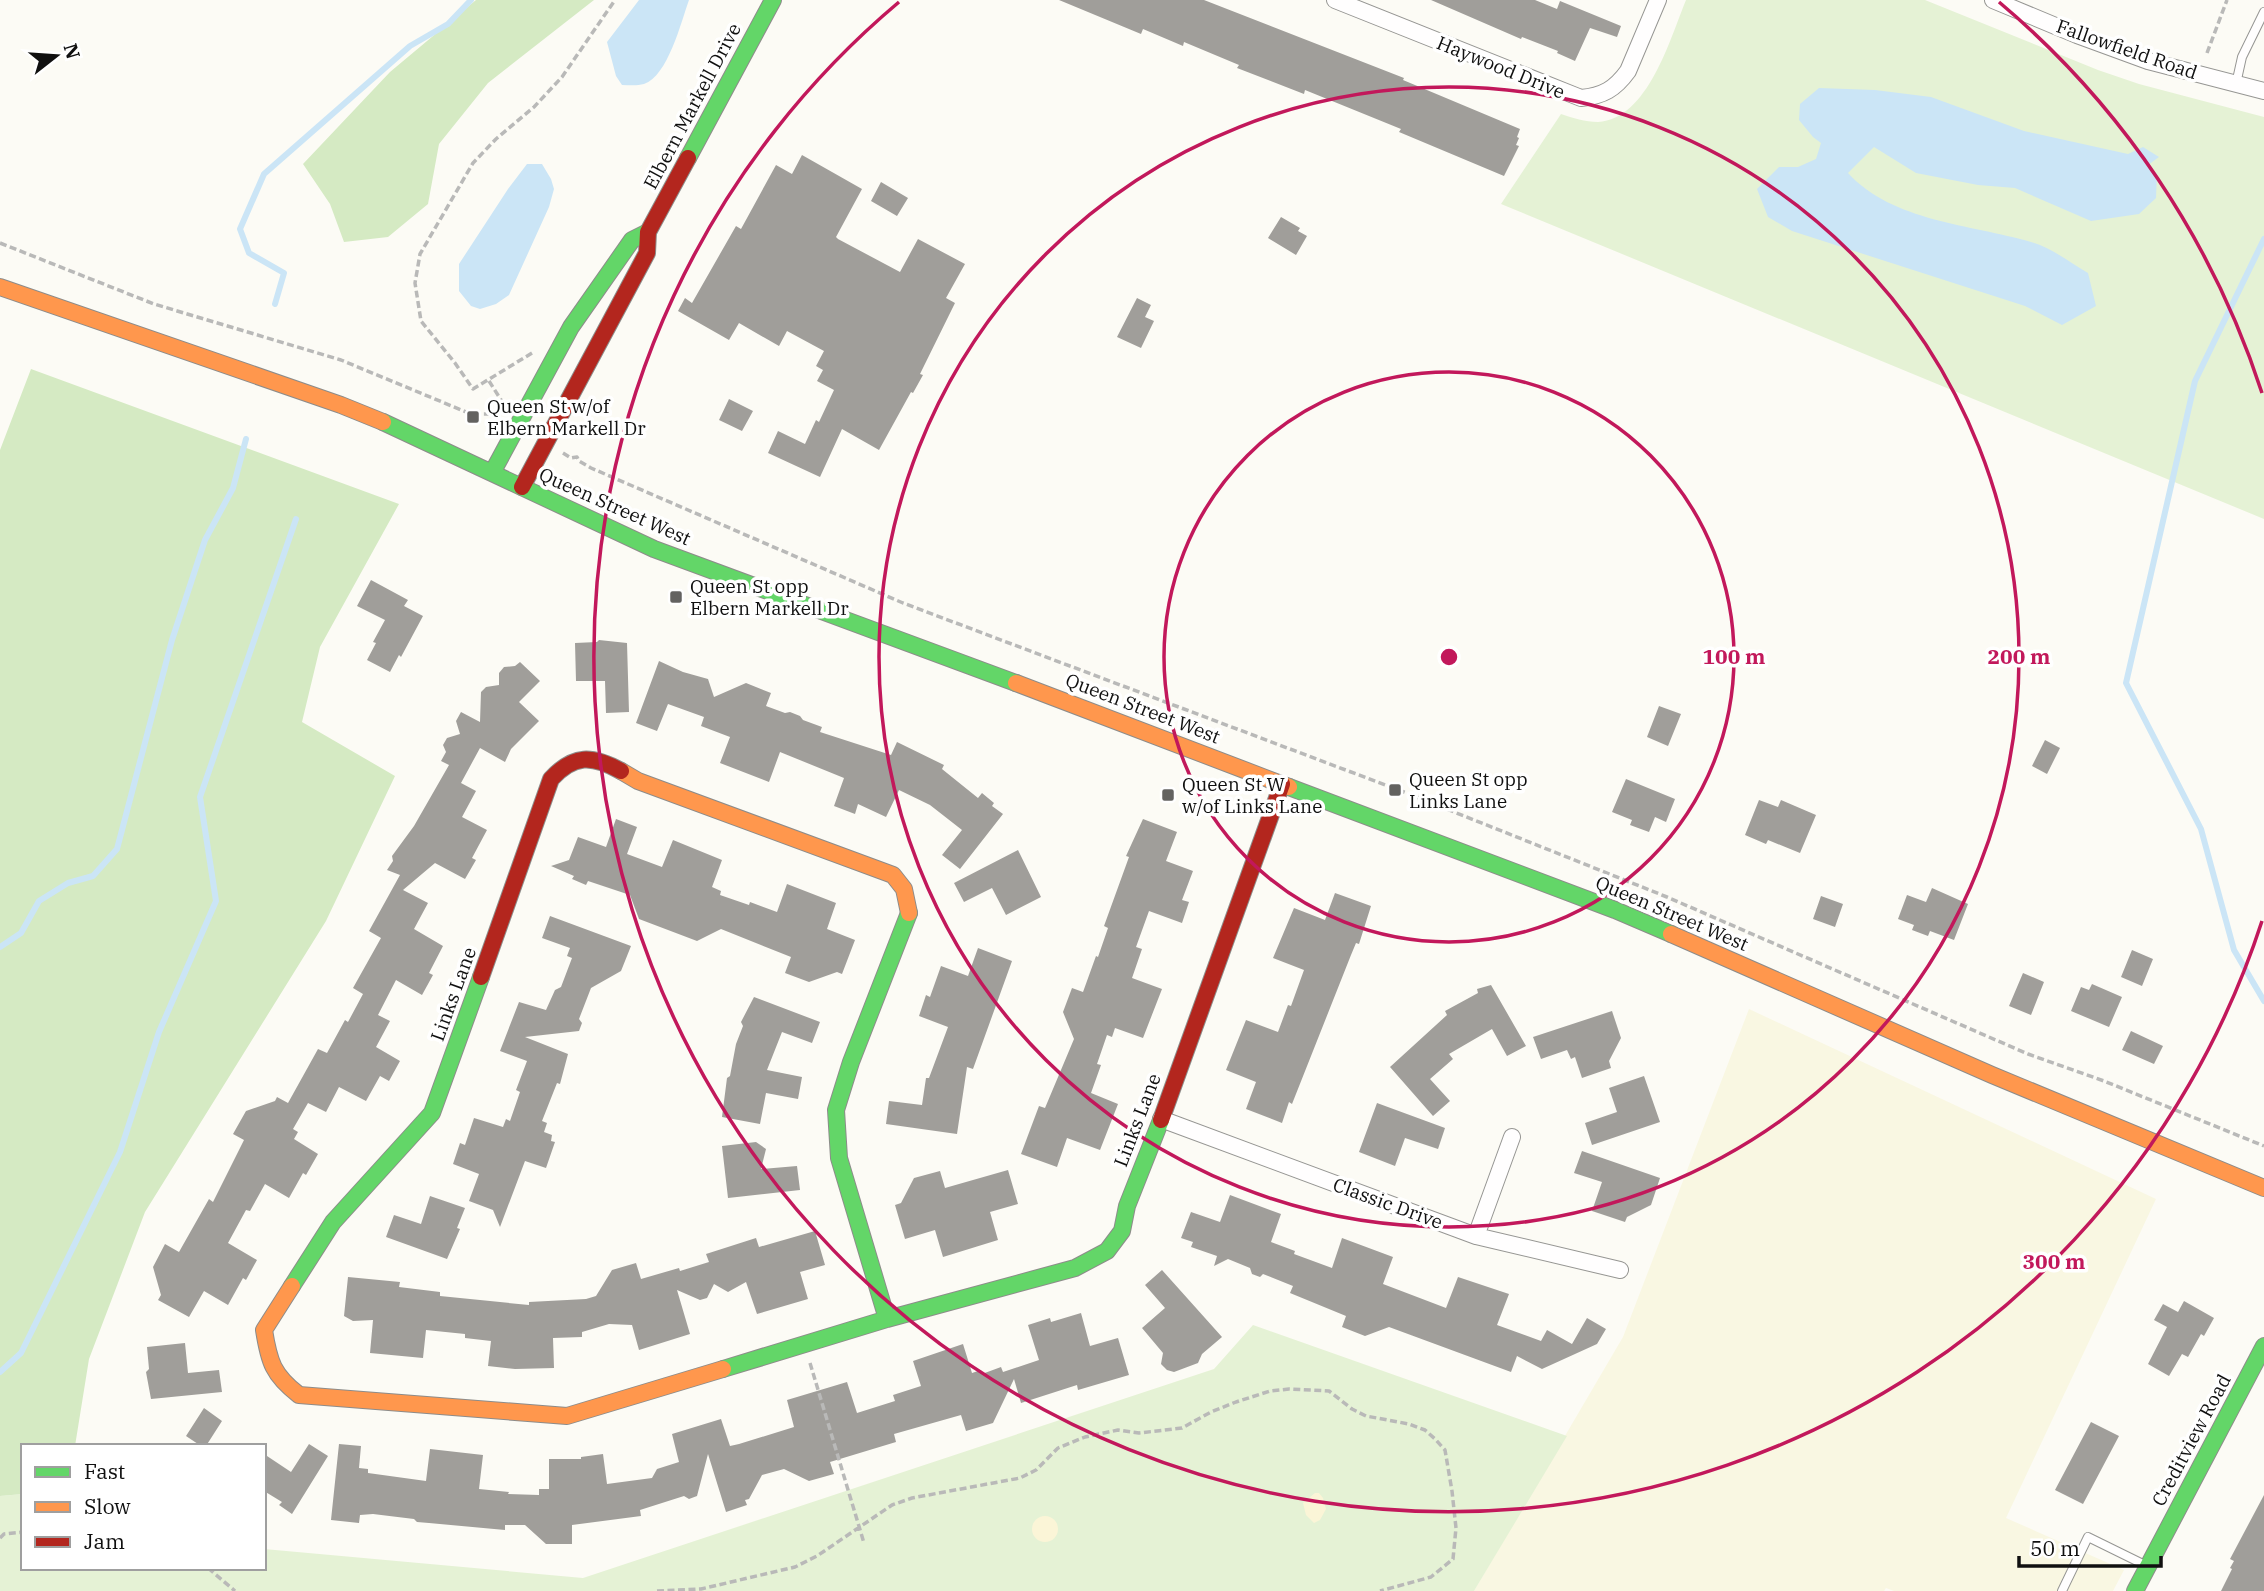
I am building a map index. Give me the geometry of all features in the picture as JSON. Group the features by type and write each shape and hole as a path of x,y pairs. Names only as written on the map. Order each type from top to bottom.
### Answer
{"street":[{"name":"Elbern Markell Drive","path":"522,487 647,253 648,232 773,0"},
{"name":"Haywood Drive","path":"1335,0 1581,98 1603,95 1621,80 1628,71 1658,0"},
{"name":"Fallowfield Road","path":"1993,0 2148,61 2264,91"},
{"name":"Elbern Markell Drive","path":"492,473 571,327 632,240 648,232"},
{"name":"Queen Street West","path":"0,287 341,405 381,421 654,549 895,637 1615,911 1992,1075 2264,1188"},
{"name":"Links Lane","path":"887,1320 839,1158 836,1110 851,1062 910,915 904,888 893,875 638,780 614,764 589,760 568,764 551,779 432,1113 333,1222 264,1330 269,1363 282,1382 299,1395 567,1416 887,1320 1075,1268 1107,1251 1122,1231 1127,1206 1282,783"},
{"name":"Classic Drive","path":"1161,1119 1476,1236 1620,1270"},
{"path":"1476,1236 1512,1137"},
{"name":"Creditview Road","path":"2135,1591 2264,1346"}],"lane":[{"path":"2235,84 2242,57 2264,12"},
{"path":"2062,1591 2088,1537 2148,1566"}],"path":[{"path":"532,353 473,389 421,321 415,283 420,254 473,163 496,139 534,107 562,77 614,0"},
{"path":"2207,53 2227,0"},
{"path":"0,243 121,292 225,327 355,365 471,414 491,414 495,417"},
{"path":"489,380 503,403"},
{"path":"571,457 577,457 584,465 902,603 1404,792 1667,897 2028,1054 2105,1081 2264,1146"},
{"path":"804,1345 864,1542"},
{"path":"657,1591 701,1589 795,1567 817,1556 892,1505 912,1498 1030,1475 1059,1448 1085,1437 1118,1430 1139,1433 1182,1428 1211,1412 1270,1391 1320,1389 1329,1391 1366,1416 1409,1423 1425,1430 1445,1450 1456,1528 1452,1559 1431,1577 1380,1591"},
{"path":"0,1538 4,1534 21,1532"},
{"path":"210,1570 236,1591"}],"shaded area":[{"path":"1749,1009 2156,1199 2006,1518 2124,1570 2113,1591 1894,1591 1886,1588 1884,1591 1474,1591 1623,1337"}],"green space":[{"path":"476,0 594,0 488,83 439,144 428,204 388,237 344,242 330,204 303,164 390,72"},
{"path":"1686,0 1925,0 2098,70 2139,84 2264,117 2264,519 1501,204 1561,114 1598,122 1615,117 1631,107 1655,74"},
{"path":"31,369 399,504 320,647 302,722 395,776 326,921 145,1212 89,1359 75,1444 21,1444 21,1494 0,1496 0,450"},
{"path":"1253,1325 1567,1436 1474,1591 0,1591 0,1496 21,1494 21,1570 266,1570 266,1549 583,1578 1214,1369"}],"sand":[{"path":"1315,1493 1319,1493 1323,1498 1326,1509 1320,1520 1314,1523 1306,1515 1303,1503"},
{"path":"1045,1516 1054,1520 1058,1529 1054,1538 1045,1542 1036,1538 1032,1529 1036,1520"}],"water":[{"path":"639,0 689,0 673,47 660,71 644,84 622,85 616,76 607,42"},
{"path":"1819,88 1875,90 1931,97 2024,131 2128,154 2143,147 2159,157 2148,165 2157,174 2156,198 2139,214 2091,221 2015,188 1978,185 1916,173 1874,147 1848,173 1866,189 1910,212 2038,244 2088,273 2096,306 2062,325 2025,306 1792,231 1768,217 1757,189 1779,167 1798,167 1816,159 1821,143 1799,120 1800,104"},
{"path":"527,164 542,164 551,179 554,189 549,207 509,295 496,304 480,309 471,306 459,291 459,264"}],"building":[{"path":"1059,0 1204,0 1404,78 1403,80 1520,129 1516,145 1519,146 1504,176 1399,132 1401,129 1305,90 1304,94 1237,68 1239,65 1184,42 1183,46 1143,29 1141,34"},
{"path":"1431,0 1535,0 1557,9 1560,1 1621,26 1617,37 1590,28 1575,61 1557,53 1558,51 1522,37 1521,39"},
{"path":"802,155 862,189 836,237 838,239 900,272 918,239 965,264 946,298 955,303 920,374 923,375 879,450 842,429 820,477 768,453 778,431 805,444 816,420 819,422 834,390 817,381 823,370 816,366 824,351 787,331 779,346 739,323 729,340 678,311 685,298 692,303 736,226 741,229 776,165 792,174"},
{"path":"881,182 908,198 897,216 871,201"},
{"path":"1281,217 1300,228 1298,231 1307,236 1296,255 1268,238"},
{"path":"1137,298 1151,305 1145,317 1154,321 1141,348 1117,337"},
{"path":"729,399 753,411 742,431 719,420"},
{"path":"371,580 408,600 404,606 423,616 390,672 367,660 385,620 357,606"},
{"path":"599,640 627,643 629,712 606,713 605,681 576,681 575,643"},
{"path":"659,661 708,679 714,697 746,683 771,693 766,706 800,716 803,720 822,727 820,732 891,755 897,742 944,765 942,769 978,798 982,793 994,803 992,806 1003,814 960,869 942,855 962,830 930,805 899,790 886,817 858,804 855,814 834,806 844,778 780,752 769,782 720,763 730,737 701,726 704,717 668,704 657,731 636,723"},
{"path":"520,662 540,681 519,702 539,721 511,749 505,762 480,748 461,783 476,791 462,817 487,830 472,858 476,860 465,879 435,863 403,890 428,903 414,929 443,946 429,973 433,975 422,995 396,980 378,1015 390,1021 376,1047 400,1061 389,1081 380,1076 366,1101 339,1087 326,1112 308,1103 293,1129 298,1132 294,1139 318,1154 289,1198 265,1184 250,1211 246,1210 228,1243 257,1260 228,1305 204,1291 189,1317 158,1300 161,1295 153,1267 165,1244 179,1252 209,1199 213,1202 244,1140 233,1134 246,1111 275,1101 277,1097 288,1103 318,1049 327,1053 345,1020 348,1022 363,994 353,988 381,938 369,931 400,875 387,870 393,861 392,856 414,826 449,765 441,761 446,752 443,745 447,738 460,734 456,721 461,712 480,722 481,692 486,687 499,685 499,673 504,667 515,666"},
{"path":"1659,706 1681,714 1668,746 1647,737"},
{"path":"2045,740 2060,748 2047,774 2032,766"},
{"path":"1626,779 1675,799 1666,822 1655,817 1649,832 1630,825 1632,820 1612,812"},
{"path":"1759,800 1778,807 1781,800 1816,815 1800,853 1768,840 1766,844 1745,835"},
{"path":"616,819 637,827 627,854 662,867 673,840 722,860 712,887 721,891 720,895 777,912 787,884 836,903 827,929 855,940 842,974 837,972 809,982 785,973 791,957 721,929 697,941 639,919 630,895 588,881 586,885 572,879 574,876 551,866 569,860 578,837 606,847"},
{"path":"1143,819 1177,832 1166,861 1193,871 1182,900 1189,902 1182,923 1149,911 1136,947 1142,949 1132,978 1162,989 1143,1038 1115,1028 1112,1037 1107,1035 1097,1064 1101,1065 1091,1093 1118,1104 1100,1150 1067,1138 1057,1167 1021,1154 1039,1106 1045,1108 1074,1039 1063,1012 1072,988 1083,992 1096,956 1098,957 1108,928 1104,926 1129,857 1126,856"},
{"path":"1018,850 1041,897 1006,915 992,888 964,902 954,883"},
{"path":"1932,888 1968,904 1954,940 1930,931 1928,936 1912,930 1914,925 1898,919 1907,895 1926,902"},
{"path":"1335,893 1371,906 1359,944 1356,943 1282,1123 1246,1109 1256,1082 1226,1070 1246,1020 1278,1032 1288,1005 1291,1006 1304,970 1273,958 1294,908 1325,920"},
{"path":"1821,896 1843,904 1835,927 1813,919"},
{"path":"550,916 631,946 621,971 591,988 579,1019 582,1023 579,1031 525,1037 568,1054 560,1084 557,1083 542,1121 547,1123 544,1132 552,1135 551,1141 555,1142 546,1168 525,1161 500,1227 493,1210 469,1201 479,1174 453,1164 460,1143 465,1145 474,1118 503,1127 506,1119 510,1121 520,1092 516,1090 527,1061 500,1051 519,1002 546,1010 555,990 561,987 572,958 567,956 570,948 542,938"},
{"path":"978,948 1012,961 973,1069 967,1067 957,1134 886,1124 889,1101 922,1105 926,1078 929,1078 948,1027 919,1016 926,995 930,997 941,966 968,976"},
{"path":"2132,950 2153,959 2142,986 2121,977"},
{"path":"2023,973 2044,982 2031,1015 2009,1006"},
{"path":"2092,984 2122,997 2109,1027 2071,1011 2081,987 2089,990"},
{"path":"1491,985 1526,1046 1507,1056 1492,1029 1449,1054 1453,1059 1430,1079 1450,1101 1433,1116 1390,1067 1447,1015 1445,1011 1478,993 1477,989"},
{"path":"754,997 820,1022 812,1043 782,1032 767,1070 802,1077 798,1099 766,1093 760,1124 722,1117 727,1078 730,1076 736,1044 743,1026 741,1022"},
{"path":"1612,1011 1621,1038 1609,1061 1611,1068 1582,1078 1575,1057 1571,1059 1567,1050 1541,1059 1533,1037"},
{"path":"2131,1031 2163,1046 2154,1064 2122,1050"},
{"path":"1644,1076 1660,1122 1592,1145 1585,1123 1617,1112 1609,1088"},
{"path":"1377,1103 1445,1128 1438,1149 1405,1138 1395,1166 1359,1152"},
{"path":"756,1142 766,1149 761,1169 797,1166 800,1190 728,1198 722,1146"},
{"path":"1582,1151 1660,1178 1651,1205 1627,1217 1625,1222 1592,1211 1602,1182 1574,1173"},
{"path":"1008,1170 1018,1204 990,1212 998,1240 943,1257 935,1230 905,1239 895,1205 901,1203 914,1178 940,1171 945,1188"},
{"path":"1230,1195 1281,1214 1271,1242 1332,1268 1342,1238 1393,1257 1383,1284 1446,1308 1458,1277 1509,1294 1497,1325 1541,1341 1547,1330 1572,1344 1587,1318 1606,1329 1597,1344 1542,1369 1517,1356 1511,1372 1389,1327 1365,1336 1342,1327 1346,1316 1290,1293 1293,1286 1263,1274 1260,1277 1252,1274 1250,1268 1228,1259 1214,1266 1217,1256 1191,1247 1193,1242 1181,1238 1191,1212 1220,1222"},
{"path":"430,1196 465,1208 457,1228 460,1229 447,1259 386,1237 394,1215 421,1224"},
{"path":"815,1231 825,1265 800,1272 808,1299 757,1314 746,1282 728,1292 714,1284 707,1298 700,1300 677,1290 690,1334 639,1350 632,1325 609,1324 582,1332 582,1337 553,1338 554,1368 515,1369 488,1366 491,1341 465,1338 465,1334 426,1330 423,1358 370,1353 373,1320 353,1321 344,1316 348,1277 400,1282 399,1287 440,1292 440,1296 529,1305 529,1302 596,1296 612,1270 636,1263 641,1279 709,1262 706,1254 756,1238 759,1247"},
{"path":"1162,1270 1222,1337 1202,1354 1198,1363 1174,1372 1161,1364 1163,1353 1142,1328 1165,1308 1145,1285"},
{"path":"2184,1301 2214,1318 2188,1357 2182,1354 2169,1376 2148,1364 2167,1327 2154,1320 2163,1304 2178,1312"},
{"path":"1081,1313 1090,1346 1118,1338 1129,1375 1078,1390 1077,1385 1021,1403 1014,1379 993,1423 966,1431 961,1415 894,1434 896,1442 830,1462 834,1474 809,1481 784,1469 762,1475 749,1499 745,1500 747,1505 726,1512 708,1454 697,1496 689,1499 684,1496 640,1510 641,1516 572,1525 572,1544 546,1544 525,1525 505,1525 505,1530 417,1522 414,1519 373,1514 360,1515 359,1523 331,1520 339,1444 361,1446 359,1468 368,1469 368,1473 426,1481 430,1449 483,1455 479,1489 509,1492 508,1494 539,1495 539,1489 549,1489 549,1459 581,1459 603,1454 607,1484 652,1478 657,1469 679,1462 672,1434 721,1419 730,1446 739,1444 794,1427 787,1400 847,1382 857,1413 895,1401 893,1395 921,1386 913,1361 963,1344 972,1373 981,1370 982,1374 1001,1367 1003,1372 1039,1360 1028,1325 1050,1318 1051,1322"},
{"path":"185,1343 188,1373 219,1370 222,1392 151,1399 146,1372 149,1369 147,1347"},
{"path":"204,1408 222,1421 207,1444 198,1444 186,1436"},
{"path":"2091,1422 2119,1436 2083,1504 2055,1490"},
{"path":"309,1444 328,1456 292,1514 279,1505 282,1502 266,1492 266,1455 291,1472"},
{"path":"2264,1495 2264,1591 2221,1591 2232,1569 2230,1568 2234,1561 2230,1559"}],"waterway":[{"path":"275,304 284,273 249,253 240,229 264,174 410,46 448,24 471,0"},
{"path":"2264,239 2195,381 2126,683 2201,829 2234,950 2264,1001"},
{"path":"0,947 21,933 39,901 68,883 93,876 117,849 172,640 205,540 233,488 246,439"},
{"path":"0,1372 21,1353 120,1152 159,1032 216,901 200,797 296,519"}],"traffic: fast":[{"path":"688,158 773,0"},
{"path":"492,473 571,327 632,240 648,232"},
{"path":"383,422 654,549 1016,683"},
{"path":"1289,787 1615,910 1671,934"},
{"path":"887,1319 839,1158 836,1110 851,1062 909,913"},
{"path":"292,1286 333,1222 432,1113 481,977"},
{"path":"723,1369 887,1319 1075,1268 1107,1251 1122,1231 1127,1206 1161,1120"},
{"path":"2135,1591 2264,1346"}],"traffic: slow":[{"path":"0,287 383,422"},
{"path":"1016,683 1289,787"},
{"path":"621,771 638,781 893,875 904,889 909,913"},
{"path":"1671,934 1992,1075 2264,1188"},
{"path":"292,1286 264,1330 274,1367 283,1381 299,1395 567,1416 723,1369"}],"traffic: jam":[{"path":"522,487 647,253 648,232 688,158"},
{"path":"481,977 551,779 568,765 584,760 601,762 621,771"},
{"path":"1161,1120 1282,784"}],"place":[{"name":"Queen St w/of Elbern Markell Dr","path":"473,417"},
{"name":"Queen St opp Elbern Markell Dr","path":"676,597"},
{"name":"Queen St opp Links Lane","path":"1395,790"},
{"name":"Queen St W w/of Links Lane","path":"1168,795"}]}
